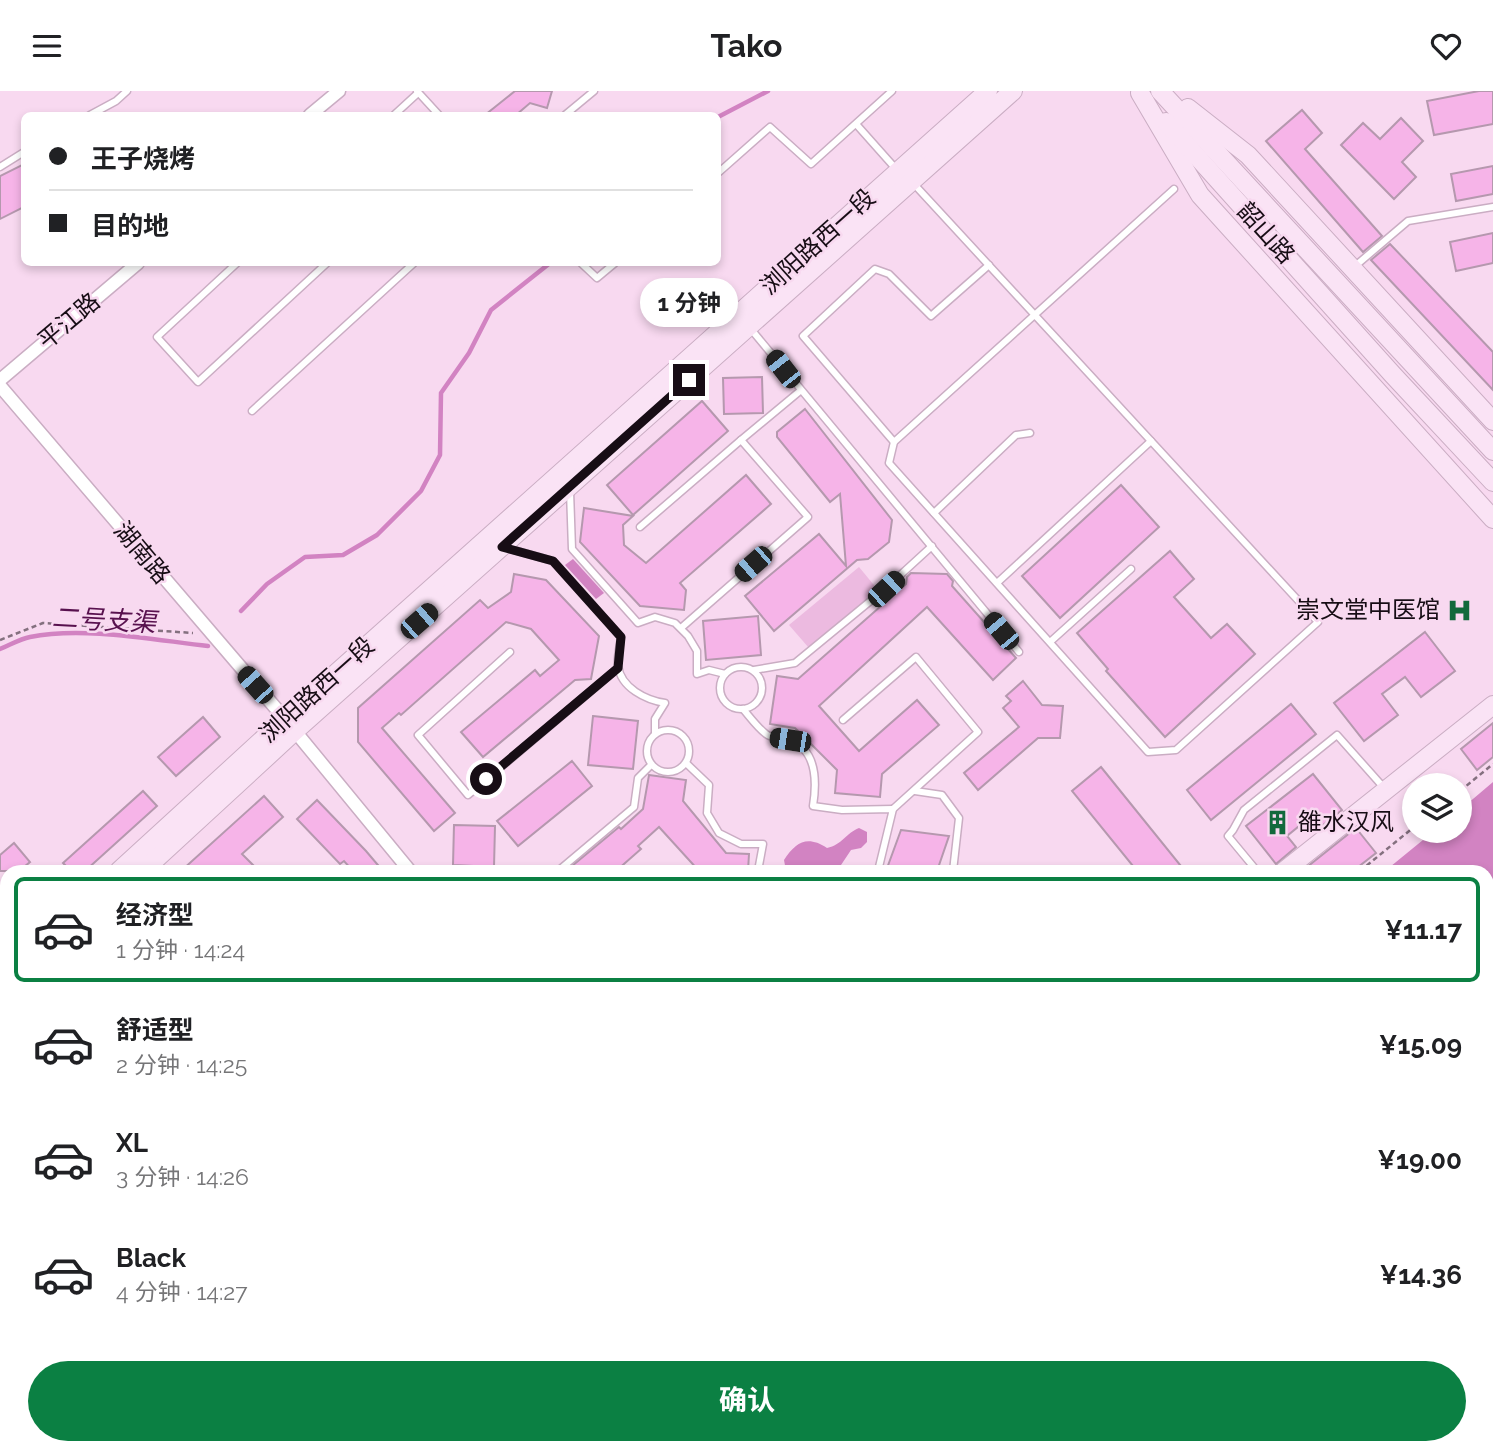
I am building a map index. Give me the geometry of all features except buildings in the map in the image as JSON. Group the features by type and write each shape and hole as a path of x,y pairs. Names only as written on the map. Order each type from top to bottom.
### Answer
{"street":[{"path":"314,112 339,91"},
{"name":"浏阳路西一段","path":"126,865 290,725 905,176 988,91"},
{"path":"149,865 290,725 502,547 749,327 905,176 1013,91"},
{"name":"韶山路","path":"1160,91 1493,451"},
{"path":"1166,91 1248,155 1493,421"},
{"path":"1139,92 1200,195 1493,519"},
{"name":"韶山路","path":"1139,92 1393,375 1493,482"},
{"name":"平江路","path":"0,380 134,266"},
{"name":"湖南路","path":"0,386 290,725 405,865"},
{"path":"1292,865 1493,705"}],"lane":[{"path":"96,112 116,101 127,91"},
{"path":"569,112 594,91"},
{"path":"721,170 770,127 811,164 892,91"},
{"path":"397,112 417,92 436,112"},
{"path":"856,124 989,265 1034,314 1151,441 1318,622 1176,750 1148,752 889,463 894,442 1034,314 1174,189"},
{"path":"0,167 21,154"},
{"path":"1353,269 1408,221 1493,207"},
{"path":"894,442 803,336 875,269 889,274 930,316 989,265"},
{"path":"234,266 157,337 198,382 324,266"},
{"path":"252,411 411,266"},
{"path":"584,266 597,278 611,266"},
{"path":"749,327 1019,652"},
{"path":"640,527 800,391"},
{"path":"934,513 1016,435 1030,433"},
{"path":"681,628 808,517 741,440"},
{"path":"997,583 1151,441"},
{"path":"569,487 572,549 638,623 655,617 675,623 681,628 697,651 696,674 709,670 725,674"},
{"path":"893,809 842,810 813,806 817,786 814,766 804,751 790,740 768,736 743,709 729,706 721,696 720,682 733,667 741,666 754,670 795,663 886,589 932,546"},
{"path":"502,547 553,561 621,637 618,668 621,676 635,691 651,701 665,703 655,719 654,734"},
{"path":"1050,642 1131,569"},
{"path":"510,652 418,735 468,795 618,668"},
{"path":"843,720 916,657 978,732 893,809 879,865"},
{"path":"743,709 756,703 762,690 759,676 754,670"},
{"path":"668,729 681,733 689,746 690,753 686,763 670,772 663,772 651,765 646,752 650,739 654,734 668,729"},
{"path":"1253,865 1228,835 1244,810 1337,735 1386,791"},
{"path":"686,763 709,785 707,813 719,833 741,843 763,844 759,865"},
{"path":"565,865 634,807 638,778 651,765"},
{"path":"916,790 942,795 959,818 954,865"}],"path":[{"path":"0,640 43,623 211,634"},
{"path":"1472,781 1493,764"},
{"path":"1367,865 1402,837"}],"shaded area":[{"path":"573,559 604,593 596,599 565,565"},
{"path":"859,567 878,590 809,648 789,625"},
{"path":"1493,782 1493,865 1392,865 1419,843 1472,843 1472,800"},
{"path":"859,828 867,832 867,842 861,848 851,850 841,865 785,865 784,860 802,842 814,842 827,848"}],"waterway":[{"name":"二号支渠","path":"721,115 768,91"},
{"name":"二号支渠","path":"241,611 267,584 305,557 343,555 377,535 421,491 440,455 441,393 469,353 491,310 546,266"},
{"name":"二号支渠","path":"0,649 30,637 73,633 119,635 208,646"}],"place":[{"name":"崇文堂中医馆","path":"1460,610"},
{"name":"雒水汉风","path":"1278,822"}],"route":[{"path":"486,779 618,668 621,637 553,561 502,547 689,380"}]}
